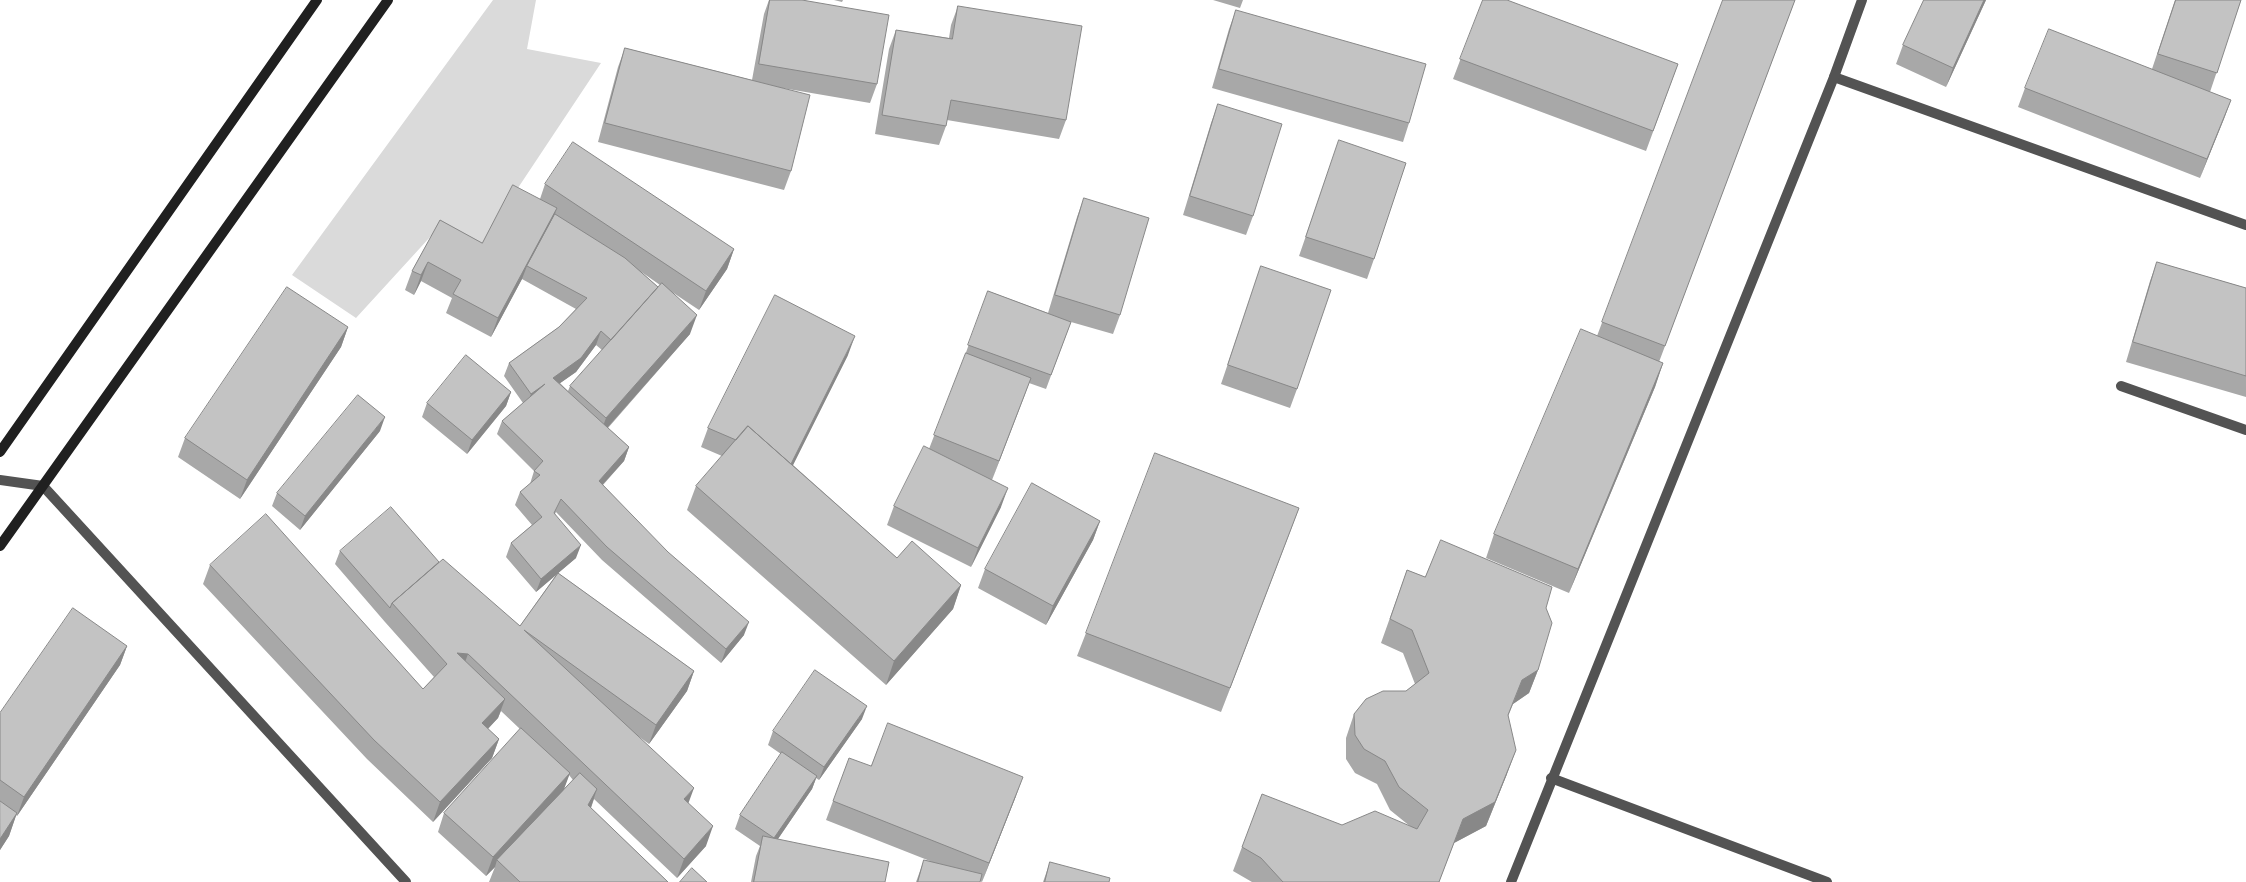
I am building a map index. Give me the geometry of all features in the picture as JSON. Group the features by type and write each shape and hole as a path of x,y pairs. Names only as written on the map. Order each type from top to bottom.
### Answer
{"main road":[{"path":"0,452 317,0"},
{"path":"0,546 388,0"}],"street":[{"path":"1511,882 1551,778 1834,77 1862,0"},
{"path":"1834,77 2246,225"},
{"path":"2121,386 2246,430"},
{"path":"0,480 44,486 406,882"},
{"path":"1551,778 1828,882"}],"shaded area":[{"path":"493,0 536,0 527,49 601,63 504,209 476,261 431,236 356,318 292,275"}],"building":[{"path":"770,0 802,0 889,15 877,84 759,64"},
{"path":"1483,0 1507,0 1678,64 1653,131 1460,59"},
{"path":"1723,0 1795,0 1665,346 1602,322"},
{"path":"1924,0 1984,0 1953,68 1903,45"},
{"path":"2176,0 2241,0 2217,73 2158,54"},
{"path":"958,6 1082,26 1066,120 951,100 946,126 882,115 896,30 952,39"},
{"path":"1236,10 1426,64 1409,123 1219,69"},
{"path":"2049,29 2231,100 2207,159 2025,88"},
{"path":"625,48 810,95 791,171 605,123"},
{"path":"1218,104 1282,124 1253,216 1190,196"},
{"path":"1339,140 1406,163 1374,259 1306,237"},
{"path":"573,142 734,249 706,291 545,184"},
{"path":"513,185 557,208 498,318 453,294 461,280 428,262 421,275 412,271 440,220 482,243"},
{"path":"1084,198 1149,218 1120,315 1055,295"},
{"path":"555,214 625,258 658,287 611,340 601,331 581,358 553,378 629,447 599,481 668,552 749,622 726,649 607,547 561,499 554,513 581,545 541,579 511,543 542,517 520,492 540,475 534,471 543,461 502,421 545,384 531,394 509,363 559,327 587,298 527,266"},
{"path":"2157,262 2246,288 2246,376 2133,342"},
{"path":"1261,266 1331,290 1297,389 1228,365"},
{"path":"662,283 697,315 606,418 570,386"},
{"path":"287,287 348,327 247,480 185,438"},
{"path":"988,291 1071,322 1051,375 968,345"},
{"path":"775,295 855,336 791,464 748,426 736,440 708,428"},
{"path":"1581,329 1663,363 1578,569 1494,534"},
{"path":"966,353 1031,378 999,461 934,435"},
{"path":"466,355 511,392 472,440 427,403"},
{"path":"358,395 385,417 305,516 277,493"},
{"path":"748,426 897,558 912,541 961,585 894,661 696,486"},
{"path":"924,446 1008,488 978,548 894,506"},
{"path":"1155,453 1299,508 1230,688 1086,633"},
{"path":"1032,483 1100,521 1053,606 985,569"},
{"path":"391,507 439,562 392,603 390,608 340,551"},
{"path":"266,514 423,689 447,664 392,603 443,559 520,626 558,573 694,671 656,725 524,630 694,788 684,799 713,826 684,859 468,654 457,653 505,699 482,723 499,739 440,802 374,740 210,565"},
{"path":"1441,540 1552,587 1546,608 1552,623 1538,670 1522,680 1508,715 1516,750 1495,802 1463,819 1439,882 1283,882 1261,858 1242,847 1262,794 1342,825 1375,811 1417,829 1428,810 1399,787 1385,761 1364,749 1355,735 1354,714 1366,699 1383,691 1406,691 1429,673 1412,630 1390,619 1407,570 1425,577"},
{"path":"73,608 127,646 24,797 0,780 0,713"},
{"path":"815,670 867,706 824,767 773,731"},
{"path":"888,723 1023,777 989,863 833,801 849,758 871,766"},
{"path":"521,728 570,773 493,857 444,813"},
{"path":"782,752 817,776 774,838 740,815"},
{"path":"580,773 597,789 588,805 668,882 520,882 497,860"},
{"path":"0,801 17,813 0,839"},
{"path":"763,836 889,862 885,882 754,882"},
{"path":"924,860 982,874 980,882 918,882"},
{"path":"1050,862 1110,878 1109,882 1045,882"},
{"path":"692,868 707,882 680,882"}]}
